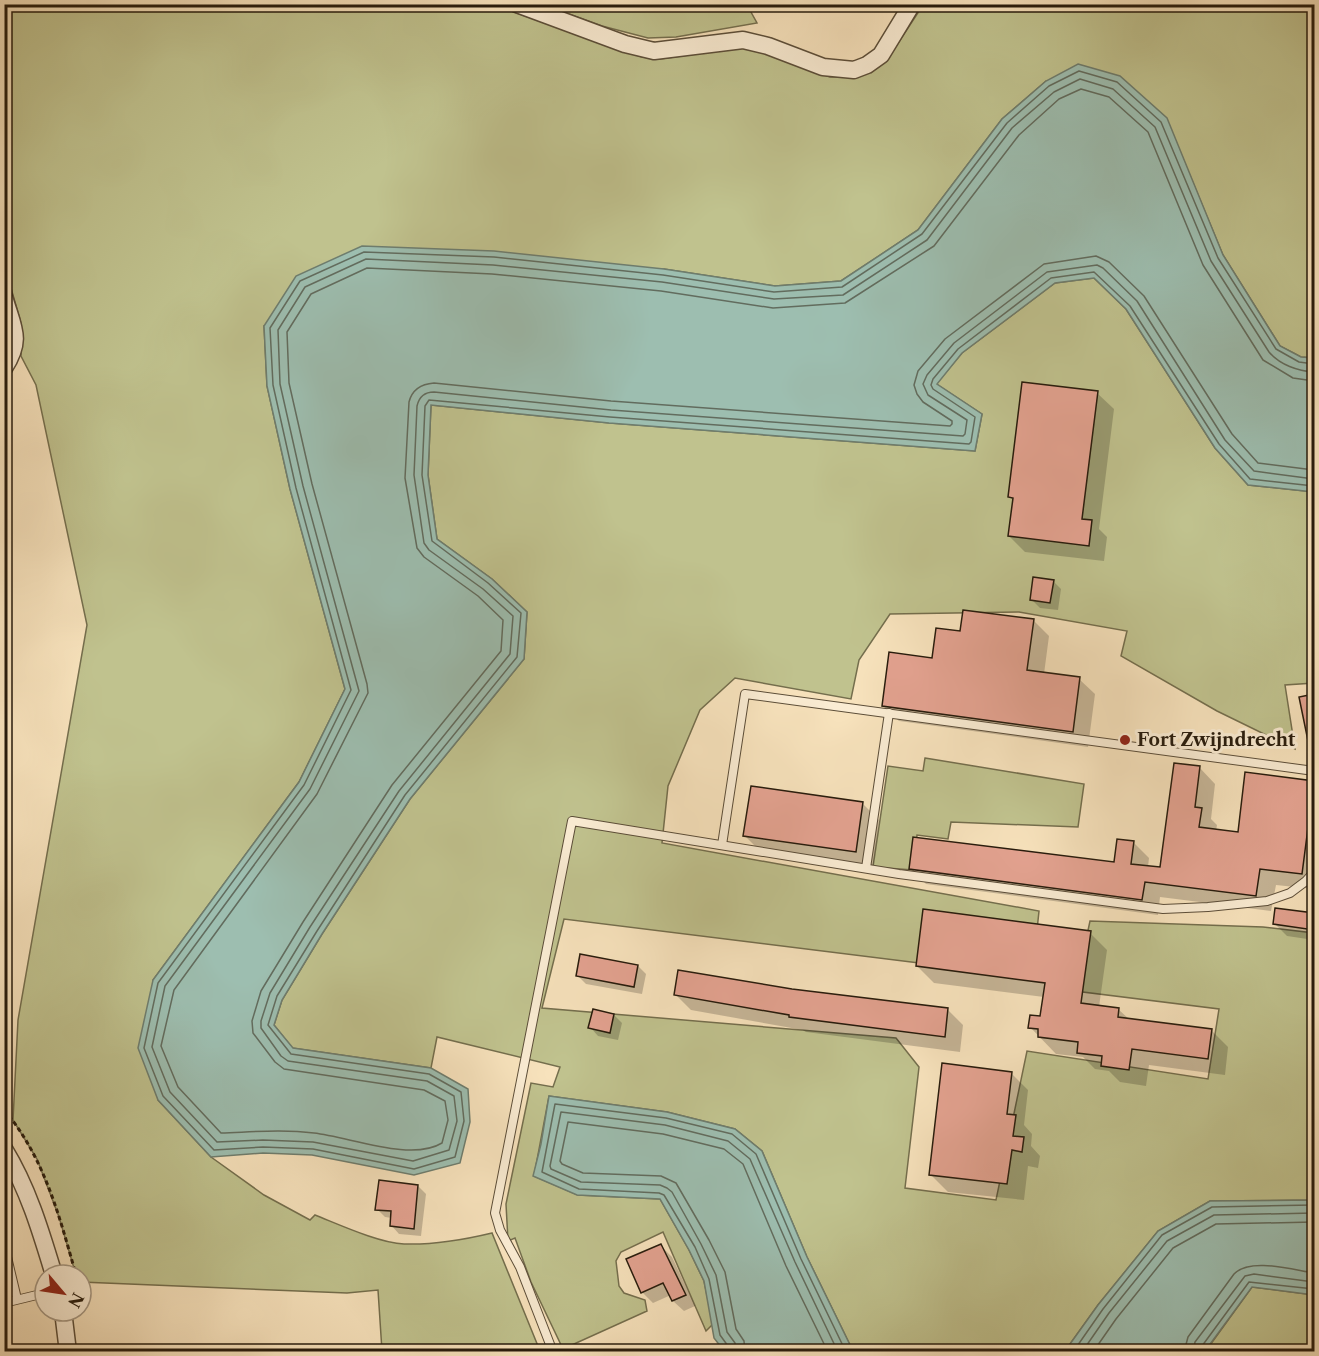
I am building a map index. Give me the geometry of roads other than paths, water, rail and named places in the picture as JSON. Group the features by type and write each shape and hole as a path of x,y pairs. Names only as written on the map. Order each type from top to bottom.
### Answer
{"street":[{"path":"517,4 625,44 654,51 743,40 768,46 823,67 854,70 867,65 881,55 912,4"},
{"path":"4,297 16,336 14,353 4,369"},
{"path":"4,1149 17,1169 50,1263"},
{"path":"64,1323 68,1352"}],"lane":[{"path":"722,845 745,694 1314,771"},
{"path":"866,868 889,713"},
{"path":"553,1352 520,1268 500,1230 495,1213 572,821 866,868 1163,909 1267,901 1290,893 1314,872"},
{"path":"4,1253 8,1257 17,1299"},
{"path":"4,1302 33,1296"}],"water":[{"path":"1078,64 1120,76 1167,118 1223,255 1280,346 1301,357 1314,358 1314,492 1248,485 1215,448 1126,309 1094,278 1055,283 962,353 937,384 982,414 975,451 609,423 431,405 428,475 437,539 492,579 527,612 524,659 410,799 282,1000 274,1025 293,1048 431,1068 468,1089 470,1122 460,1163 414,1175 312,1155 263,1153 211,1157 158,1100 138,1048 153,980 299,782 345,689 290,489 267,386 264,326 296,276 362,246 494,251 664,269 775,286 841,281 918,230 1002,119 1046,81"},
{"path":"549,1096 667,1112 735,1129 762,1151 807,1257 853,1351 724,1351 714,1338 704,1281 660,1199 577,1195 533,1176"},
{"path":"1314,1200 1314,1295 1252,1287 1205,1351 1065,1351 1098,1305 1158,1231 1210,1201"}],"place":[{"name":"Fort Zwijndrecht","path":"1125,740"}]}
